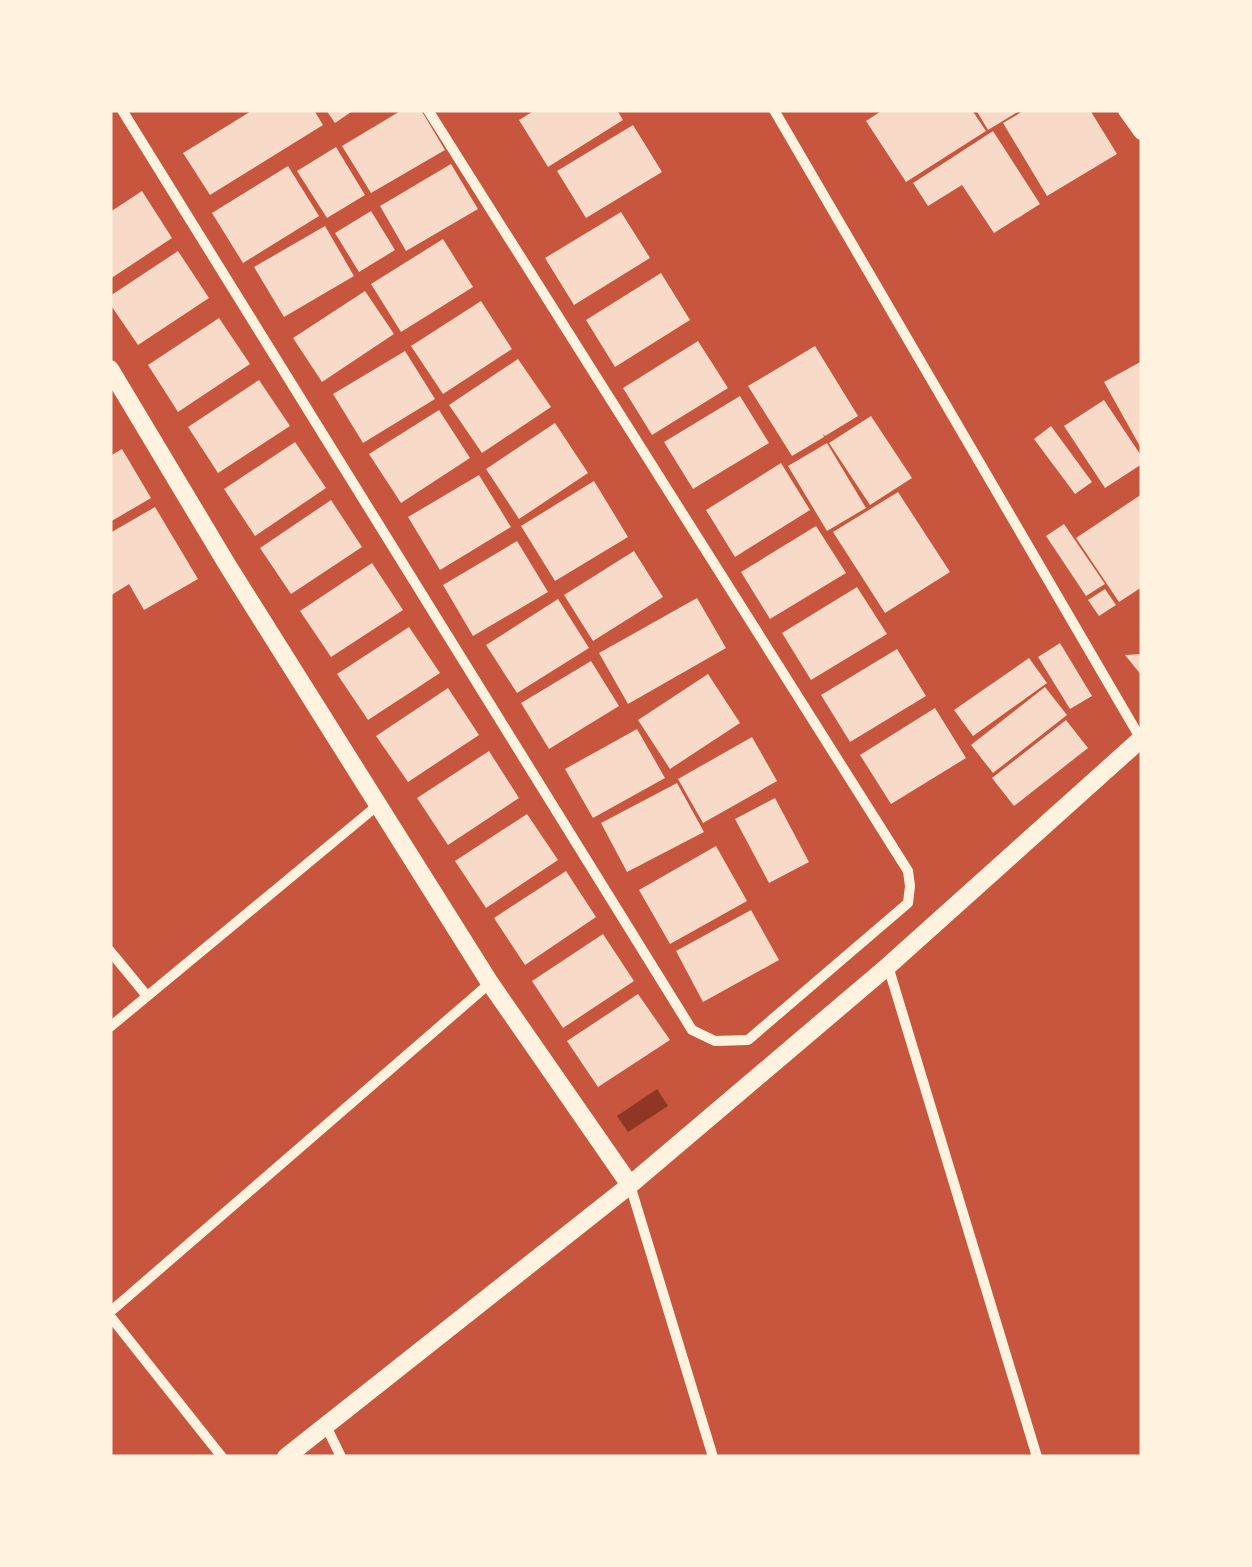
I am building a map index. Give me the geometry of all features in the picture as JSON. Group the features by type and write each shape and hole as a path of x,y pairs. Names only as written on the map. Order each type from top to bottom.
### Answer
{"street":[{"path":"122,110 692,1030 715,1042 748,1040 908,903 908,871 428,110"},
{"path":"286,1457 630,1185 888,966 1142,740 774,110"},
{"path":"1127,110 1142,131"},
{"path":"110,369 228,566 490,983 630,1185 713,1457"},
{"path":"110,1026 378,805"},
{"path":"110,950 147,996"},
{"path":"888,966 1037,1457"},
{"path":"222,1457 110,1314 490,983"},
{"path":"326,1426 341,1457"}],"shaded area":[{"path":"657,1089 668,1106 628,1132 617,1116"}],"building":[{"path":"253,110 314,110 323,125 210,195 183,153"},
{"path":"326,110 354,110 335,123"},
{"path":"402,110 421,110 445,150 371,193 342,146"},
{"path":"535,110 617,110 623,120 548,167 519,120"},
{"path":"883,110 972,110 986,131 906,182 866,121"},
{"path":"976,110 1021,110 988,130"},
{"path":"1025,110 1090,110 1117,154 1047,196 1003,123"},
{"path":"633,125 662,172 586,218 557,171"},
{"path":"993,131 1040,204 994,233 962,185 928,206 913,183"},
{"path":"336,147 365,195 327,218 297,171"},
{"path":"451,164 478,209 406,251 380,206"},
{"path":"288,166 319,216 243,263 212,213"},
{"path":"142,191 172,238 110,279 110,212"},
{"path":"371,211 395,250 359,272 335,233"},
{"path":"621,212 650,258 574,305 545,258"},
{"path":"325,226 354,276 284,317 254,267"},
{"path":"443,239 473,287 401,332 371,284"},
{"path":"178,251 209,298 138,345 110,304 110,296"},
{"path":"661,273 690,320 615,367 586,320"},
{"path":"365,291 394,334 322,382 293,338"},
{"path":"481,301 512,349 443,394 411,346"},
{"path":"219,318 250,364 178,412 148,365"},
{"path":"698,341 728,388 652,435 623,388"},
{"path":"815,346 858,416 792,456 748,386"},
{"path":"405,351 435,399 363,443 333,394"},
{"path":"518,359 551,407 482,453 449,405"},
{"path":"1142,361 1142,450 1104,382"},
{"path":"259,380 290,426 218,473 188,427"},
{"path":"740,396 769,443 693,489 664,442"},
{"path":"1104,400 1142,457 1142,464 1105,488 1064,426"},
{"path":"439,410 470,458 401,503 369,454"},
{"path":"871,416 912,478 870,505 829,443"},
{"path":"555,423 588,473 519,519 486,469"},
{"path":"1051,426 1092,482 1075,494 1034,439"},
{"path":"295,442 326,488 255,536 224,489"},
{"path":"827,443 866,508 827,531 788,466"},
{"path":"122,449 151,498 110,522 110,456"},
{"path":"781,463 810,510 735,557 706,510"},
{"path":"479,475 511,527 440,570 408,517"},
{"path":"594,481 628,537 555,581 521,526"},
{"path":"898,492 950,572 885,613 833,532"},
{"path":"1142,494 1142,587 1119,602 1076,538"},
{"path":"331,500 362,547 291,594 260,548"},
{"path":"155,507 198,579 144,610 129,584 110,596 110,533"},
{"path":"1064,524 1105,584 1086,596 1046,536"},
{"path":"816,526 846,573 770,619 741,572"},
{"path":"517,541 548,592 473,636 443,585"},
{"path":"634,551 663,597 593,641 564,595"},
{"path":"372,563 403,610 331,657 300,611"},
{"path":"857,587 887,634 811,680 782,633"},
{"path":"1105,589 1116,605 1099,616 1088,600"},
{"path":"697,598 726,648 628,704 599,653"},
{"path":"558,599 589,648 517,693 486,645"},
{"path":"409,627 440,673 368,720 337,674"},
{"path":"1060,643 1092,696 1070,709 1038,657"},
{"path":"897,649 926,696 850,742 821,695"},
{"path":"1142,654 1142,676 1125,655"},
{"path":"1029,658 1047,683 973,736 954,710"},
{"path":"591,661 619,706 549,749 521,703"},
{"path":"708,674 740,723 670,769 638,720"},
{"path":"1045,687 1067,715 993,773 971,745"},
{"path":"448,688 479,735 408,782 376,736"},
{"path":"935,708 966,758 891,804 860,755"},
{"path":"1066,720 1088,748 1014,806 992,778"},
{"path":"637,729 665,778 593,818 565,769"},
{"path":"752,737 777,781 703,823 678,779"},
{"path":"489,751 519,798 448,845 417,798"},
{"path":"677,783 704,832 627,872 601,823"},
{"path":"775,798 809,862 769,883 735,819"},
{"path":"527,814 558,860 486,908 455,861"},
{"path":"716,846 747,901 670,944 639,890"},
{"path":"566,871 596,917 525,965 494,918"},
{"path":"751,910 779,960 703,1002 676,951"},
{"path":"603,934 634,981 563,1028 532,981"},
{"path":"638,994 670,1040 598,1087 567,1041"}]}
